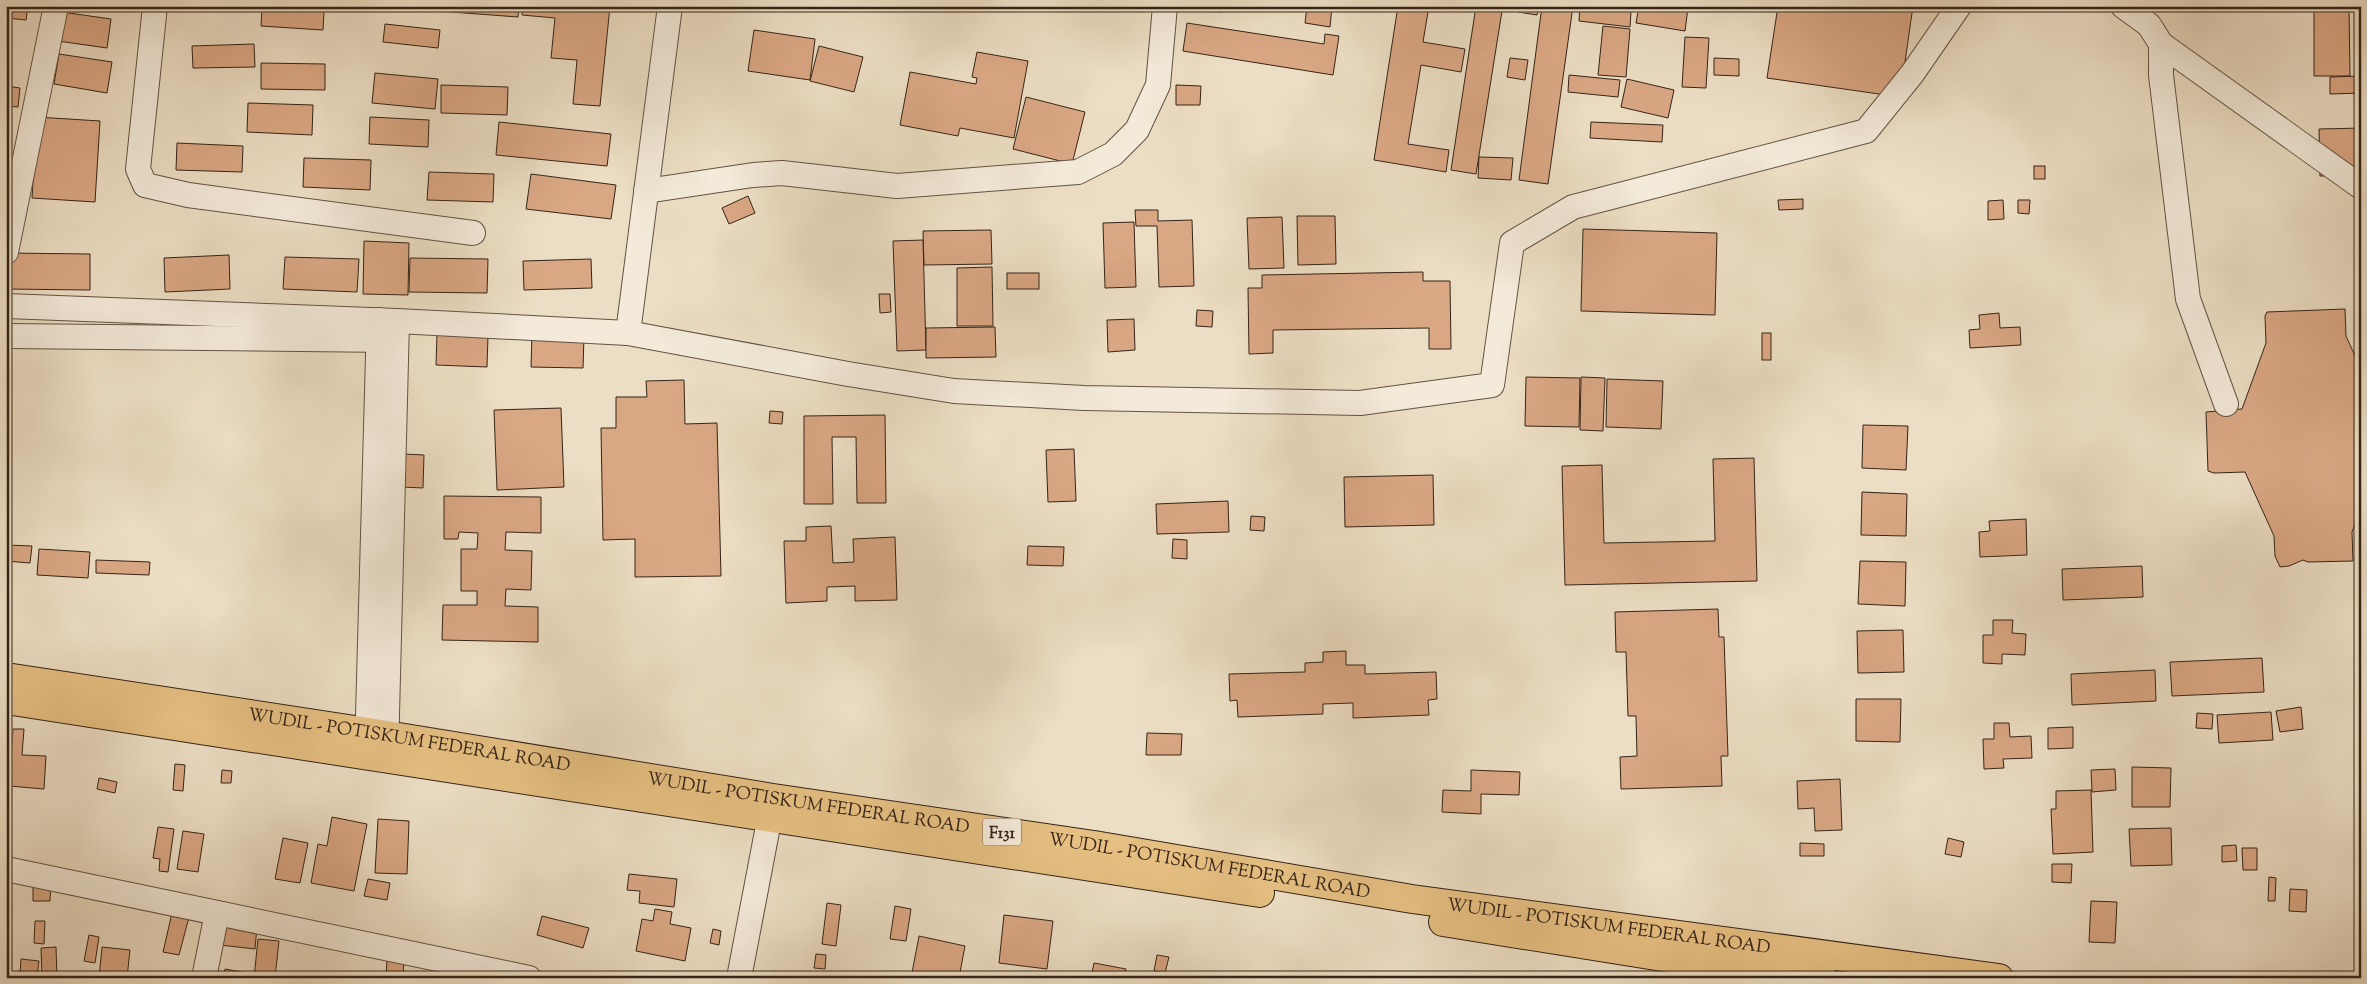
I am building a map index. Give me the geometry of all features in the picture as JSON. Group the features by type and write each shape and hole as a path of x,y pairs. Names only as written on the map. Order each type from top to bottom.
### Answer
{"main road":[{"name":"WUDIL - POTISKUM FEDERAL ROAD","path":"6,677 377,744 771,808 1235,889 1650,944 1999,978"},
{"name":"WUDIL - POTISKUM FEDERAL ROAD","path":"6,700 377,744"},
{"name":"WUDIL - POTISKUM FEDERAL ROAD","path":"1650,944 1680,969 1823,978"}],"street":[{"path":"6,252 56,6"},
{"path":"155,6 138,169 145,185 188,196 472,233"},
{"path":"628,333 670,6"},
{"path":"646,191 753,175 782,173 897,186 1078,172 1113,154 1137,130 1158,85 1165,6"},
{"path":"6,336 388,330 628,333 848,374 954,391 1084,398 1360,403 1492,385 1512,243 1573,207 1866,131 1912,74 1959,6"},
{"path":"2123,6 2149,25 2161,44 2361,187"},
{"path":"2161,44 2161,74 2188,299 2226,404"},
{"path":"6,306 388,330"},
{"path":"377,744 388,330"},
{"path":"738,978 771,808"},
{"path":"6,869 528,978"},
{"path":"204,978 217,913"}],"building":[{"path":"6,6 28,6 26,20 6,18"},
{"path":"438,6 519,6 518,17 438,11"},
{"path":"523,6 610,6 600,106 573,104 577,60 551,58 555,18 522,15"},
{"path":"1191,6 1222,6 1222,12 1191,11"},
{"path":"1307,6 1332,6 1330,27 1305,23"},
{"path":"1398,6 1429,6 1423,42 1465,49 1461,72 1421,65 1408,144 1449,150 1446,172 1374,160"},
{"path":"1476,6 1507,6 1506,11 1502,11 1476,174 1451,170"},
{"path":"1519,6 1539,6 1537,15 1518,12"},
{"path":"1542,6 1573,6 1548,184 1519,180"},
{"path":"1580,6 1631,11 1630,27 1579,21"},
{"path":"1639,6 1688,8 1685,31 1636,23"},
{"path":"1778,6 1913,6 1900,97 1767,78"},
{"path":"2314,6 2349,6 2350,76 2314,76"},
{"path":"262,7 324,11 323,30 261,26"},
{"path":"55,11 111,19 107,48 51,40"},
{"path":"1187,23 1324,44 1325,34 1339,36 1333,75 1183,51"},
{"path":"385,24 440,30 438,48 383,42"},
{"path":"1603,26 1630,29 1626,77 1598,75"},
{"path":"754,30 815,39 810,80 748,71"},
{"path":"1685,37 1709,38 1706,88 1682,87"},
{"path":"254,44 255,67 193,68 192,46"},
{"path":"819,46 863,57 854,92 810,81"},
{"path":"977,52 1028,61 1014,138 960,128 958,136 900,125 910,72 976,84 977,78 972,77"},
{"path":"59,54 112,62 107,93 54,84"},
{"path":"1510,58 1528,60 1525,80 1507,77"},
{"path":"1714,58 1739,59 1739,76 1714,75"},
{"path":"261,63 325,64 325,90 261,89"},
{"path":"375,73 438,79 435,109 372,103"},
{"path":"1569,75 1620,80 1618,97 1568,92"},
{"path":"2361,76 2361,93 2330,94 2330,77"},
{"path":"1627,79 1674,90 1668,118 1621,107"},
{"path":"441,85 508,87 507,115 441,113"},
{"path":"1176,85 1201,86 1200,105 1176,105"},
{"path":"6,86 20,88 18,107 6,106"},
{"path":"1026,97 1085,112 1072,164 1013,149"},
{"path":"248,103 313,105 312,135 247,132"},
{"path":"37,117 100,121 95,202 32,198"},
{"path":"370,117 429,120 428,147 369,144"},
{"path":"499,122 611,134 607,166 496,155"},
{"path":"1591,122 1663,125 1662,142 1590,138"},
{"path":"2361,128 2361,175 2320,176 2319,129"},
{"path":"177,143 243,146 242,172 176,170"},
{"path":"1479,157 1513,158 1511,180 1478,178"},
{"path":"304,158 371,160 370,190 303,187"},
{"path":"2034,166 2045,166 2045,179 2034,179"},
{"path":"429,172 494,174 493,202 427,200"},
{"path":"531,174 616,185 611,219 526,209"},
{"path":"748,196 755,213 729,224 722,208"},
{"path":"1803,199 1803,209 1779,210 1778,200"},
{"path":"2003,200 2004,219 1988,220 1988,201"},
{"path":"2018,200 2030,200 2029,214 2018,213"},
{"path":"1135,210 1158,210 1158,221 1192,220 1194,286 1159,287 1157,226 1136,226"},
{"path":"1297,216 1335,216 1336,264 1298,265"},
{"path":"1282,217 1284,268 1249,269 1247,218"},
{"path":"1134,222 1136,287 1105,288 1103,223"},
{"path":"1583,229 1717,233 1715,315 1581,311"},
{"path":"991,230 992,264 924,265 923,231"},
{"path":"923,240 926,350 897,351 893,241"},
{"path":"364,241 409,243 408,295 363,294"},
{"path":"6,253 90,254 90,290 6,289"},
{"path":"229,255 230,289 165,292 164,258"},
{"path":"285,257 359,259 357,292 283,289"},
{"path":"410,258 488,259 487,293 409,292"},
{"path":"591,259 592,288 524,290 523,261"},
{"path":"992,267 993,326 957,326 957,268"},
{"path":"1423,272 1423,281 1450,281 1451,349 1429,349 1429,328 1273,330 1273,353 1249,354 1248,288 1262,288 1262,275"},
{"path":"1007,273 1039,273 1039,289 1007,289"},
{"path":"879,294 890,294 891,312 880,313"},
{"path":"2345,309 2346,336 2361,369 2361,510 2352,532 2353,561 2308,562 2303,560 2289,566 2280,567 2275,556 2274,536 2245,472 2214,473 2208,471 2206,412 2242,409 2266,343 2265,316 2267,312"},
{"path":"1197,310 1213,311 1212,327 1196,326"},
{"path":"1999,313 2000,328 2020,327 2021,345 1970,348 1969,330 1980,329 1979,315"},
{"path":"1134,319 1135,350 1108,352 1107,320"},
{"path":"995,327 996,357 926,358 926,328"},
{"path":"1762,333 1771,333 1771,360 1762,360"},
{"path":"437,334 488,336 487,367 436,365"},
{"path":"532,335 584,336 583,368 531,367"},
{"path":"1526,377 1580,378 1579,427 1525,426"},
{"path":"1581,377 1605,378 1603,431 1580,430"},
{"path":"1607,379 1663,381 1661,429 1606,427"},
{"path":"684,380 685,424 717,423 721,576 635,577 635,539 603,540 601,428 616,428 616,397 647,397 646,381"},
{"path":"561,408 564,487 497,490 494,410"},
{"path":"770,411 783,412 782,424 769,423"},
{"path":"885,415 886,503 857,503 856,437 832,437 833,504 804,504 804,416"},
{"path":"1863,425 1908,426 1906,470 1862,468"},
{"path":"1074,449 1076,501 1048,502 1046,450"},
{"path":"404,454 424,455 423,488 402,487"},
{"path":"1754,458 1757,581 1565,585 1562,466 1602,465 1604,543 1715,541 1713,459"},
{"path":"1433,475 1434,525 1345,527 1344,477"},
{"path":"1862,492 1907,494 1906,536 1861,535"},
{"path":"444,496 541,497 541,533 506,532 505,550 532,551 531,590 506,589 505,606 538,607 538,642 442,640 443,605 477,605 477,591 461,591 461,549 477,549 478,533 459,532 458,539 444,539"},
{"path":"1228,501 1229,532 1157,534 1156,504"},
{"path":"1251,516 1265,517 1264,531 1250,530"},
{"path":"2026,519 2027,555 1980,557 1979,532 1990,531 1989,521"},
{"path":"831,526 833,563 854,562 853,539 895,537 897,600 855,601 855,586 827,587 827,601 786,603 784,541 806,541 806,527"},
{"path":"1173,539 1187,540 1187,559 1172,558"},
{"path":"6,545 32,546 30,563 6,561"},
{"path":"1028,546 1064,547 1063,566 1027,565"},
{"path":"39,549 90,552 88,578 37,575"},
{"path":"96,560 150,562 149,575 96,573"},
{"path":"1860,561 1906,562 1905,606 1858,604"},
{"path":"2142,566 2143,597 2063,600 2062,569"},
{"path":"1718,609 1719,637 1724,637 1728,756 1721,756 1722,786 1621,789 1620,757 1637,756 1636,716 1628,716 1626,652 1616,652 1615,612"},
{"path":"1993,620 2013,620 2012,633 2026,634 2025,655 2002,654 2002,664 1983,663 1983,635 1993,635"},
{"path":"1903,630 1904,672 1858,673 1857,631"},
{"path":"1346,651 1346,665 1365,665 1365,674 1436,672 1437,699 1428,700 1429,715 1353,718 1353,703 1323,704 1323,714 1238,717 1237,700 1230,701 1229,674 1305,672 1305,663 1323,662 1323,652"},
{"path":"2262,658 2264,692 2172,696 2170,662"},
{"path":"2155,670 2156,701 2072,705 2071,674"},
{"path":"1856,699 1901,699 1900,742 1856,741"},
{"path":"2301,707 2303,729 2280,732 2276,711"},
{"path":"2271,712 2273,740 2219,743 2217,715"},
{"path":"2197,713 2213,714 2212,729 2196,728"},
{"path":"1994,723 2009,723 2010,737 2031,736 2032,758 2003,759 2004,768 1984,769 1983,739 1994,739"},
{"path":"2073,727 2073,748 2048,749 2048,728"},
{"path":"13,729 24,729 22,755 46,756 44,789 9,786"},
{"path":"6,730 11,730 11,749 6,749"},
{"path":"1147,733 1182,734 1181,755 1146,755"},
{"path":"175,764 185,765 183,791 173,790"},
{"path":"2132,767 2171,768 2170,807 2132,807"},
{"path":"2115,769 2116,790 2092,792 2091,770"},
{"path":"222,770 232,771 231,783 221,783"},
{"path":"1471,770 1520,772 1519,795 1481,794 1481,814 1442,812 1443,790 1471,791"},
{"path":"99,778 117,782 115,793 97,789"},
{"path":"1840,779 1842,830 1815,831 1814,808 1798,809 1797,781"},
{"path":"2091,790 2093,852 2053,854 2051,809 2056,809 2056,791"},
{"path":"332,817 367,824 354,891 311,883 318,844 327,846"},
{"path":"378,819 409,821 407,874 375,873"},
{"path":"158,827 174,829 168,872 159,871 160,859 153,858"},
{"path":"2171,828 2172,865 2131,866 2129,829"},
{"path":"183,831 204,834 198,872 177,869"},
{"path":"283,838 308,843 300,883 275,879"},
{"path":"1948,838 1964,842 1961,857 1945,854"},
{"path":"1800,843 1824,844 1824,856 1800,856"},
{"path":"2236,845 2237,861 2222,862 2222,846"},
{"path":"2242,848 2257,848 2257,870 2243,870"},
{"path":"2052,864 2072,864 2071,883 2052,882"},
{"path":"629,874 677,879 674,907 639,903 640,891 627,890"},
{"path":"2269,877 2276,878 2275,901 2268,901"},
{"path":"368,879 390,883 387,900 364,896"},
{"path":"33,880 51,880 50,901 33,901"},
{"path":"2290,889 2307,890 2306,912 2289,911"},
{"path":"2091,901 2117,902 2115,943 2089,942"},
{"path":"827,903 841,905 836,946 822,944"},
{"path":"895,906 911,909 906,941 890,939"},
{"path":"655,909 672,912 670,924 691,928 685,961 636,951 642,919 653,921"},
{"path":"172,913 189,917 179,955 163,952"},
{"path":"1004,915 1053,921 1047,969 999,963"},
{"path":"542,916 589,928 583,948 537,935"},
{"path":"35,921 45,921 44,944 34,943"},
{"path":"216,922 257,926 255,949 220,945"},
{"path":"713,929 721,931 719,945 710,943"},
{"path":"89,935 99,937 95,963 84,961"},
{"path":"919,936 965,946 959,978 911,978"},
{"path":"258,939 279,941 275,978 254,978"},
{"path":"56,947 57,978 42,978 41,948"},
{"path":"102,947 130,950 127,978 99,978"},
{"path":"816,954 826,955 825,969 814,968"},
{"path":"1157,955 1169,957 1165,973 1154,971"},
{"path":"21,959 39,961 37,976 20,974"},
{"path":"387,960 404,961 403,978 386,978"},
{"path":"1094,963 1126,969 1124,978 1091,978"},
{"path":"225,969 246,973 245,978 223,978"}]}
